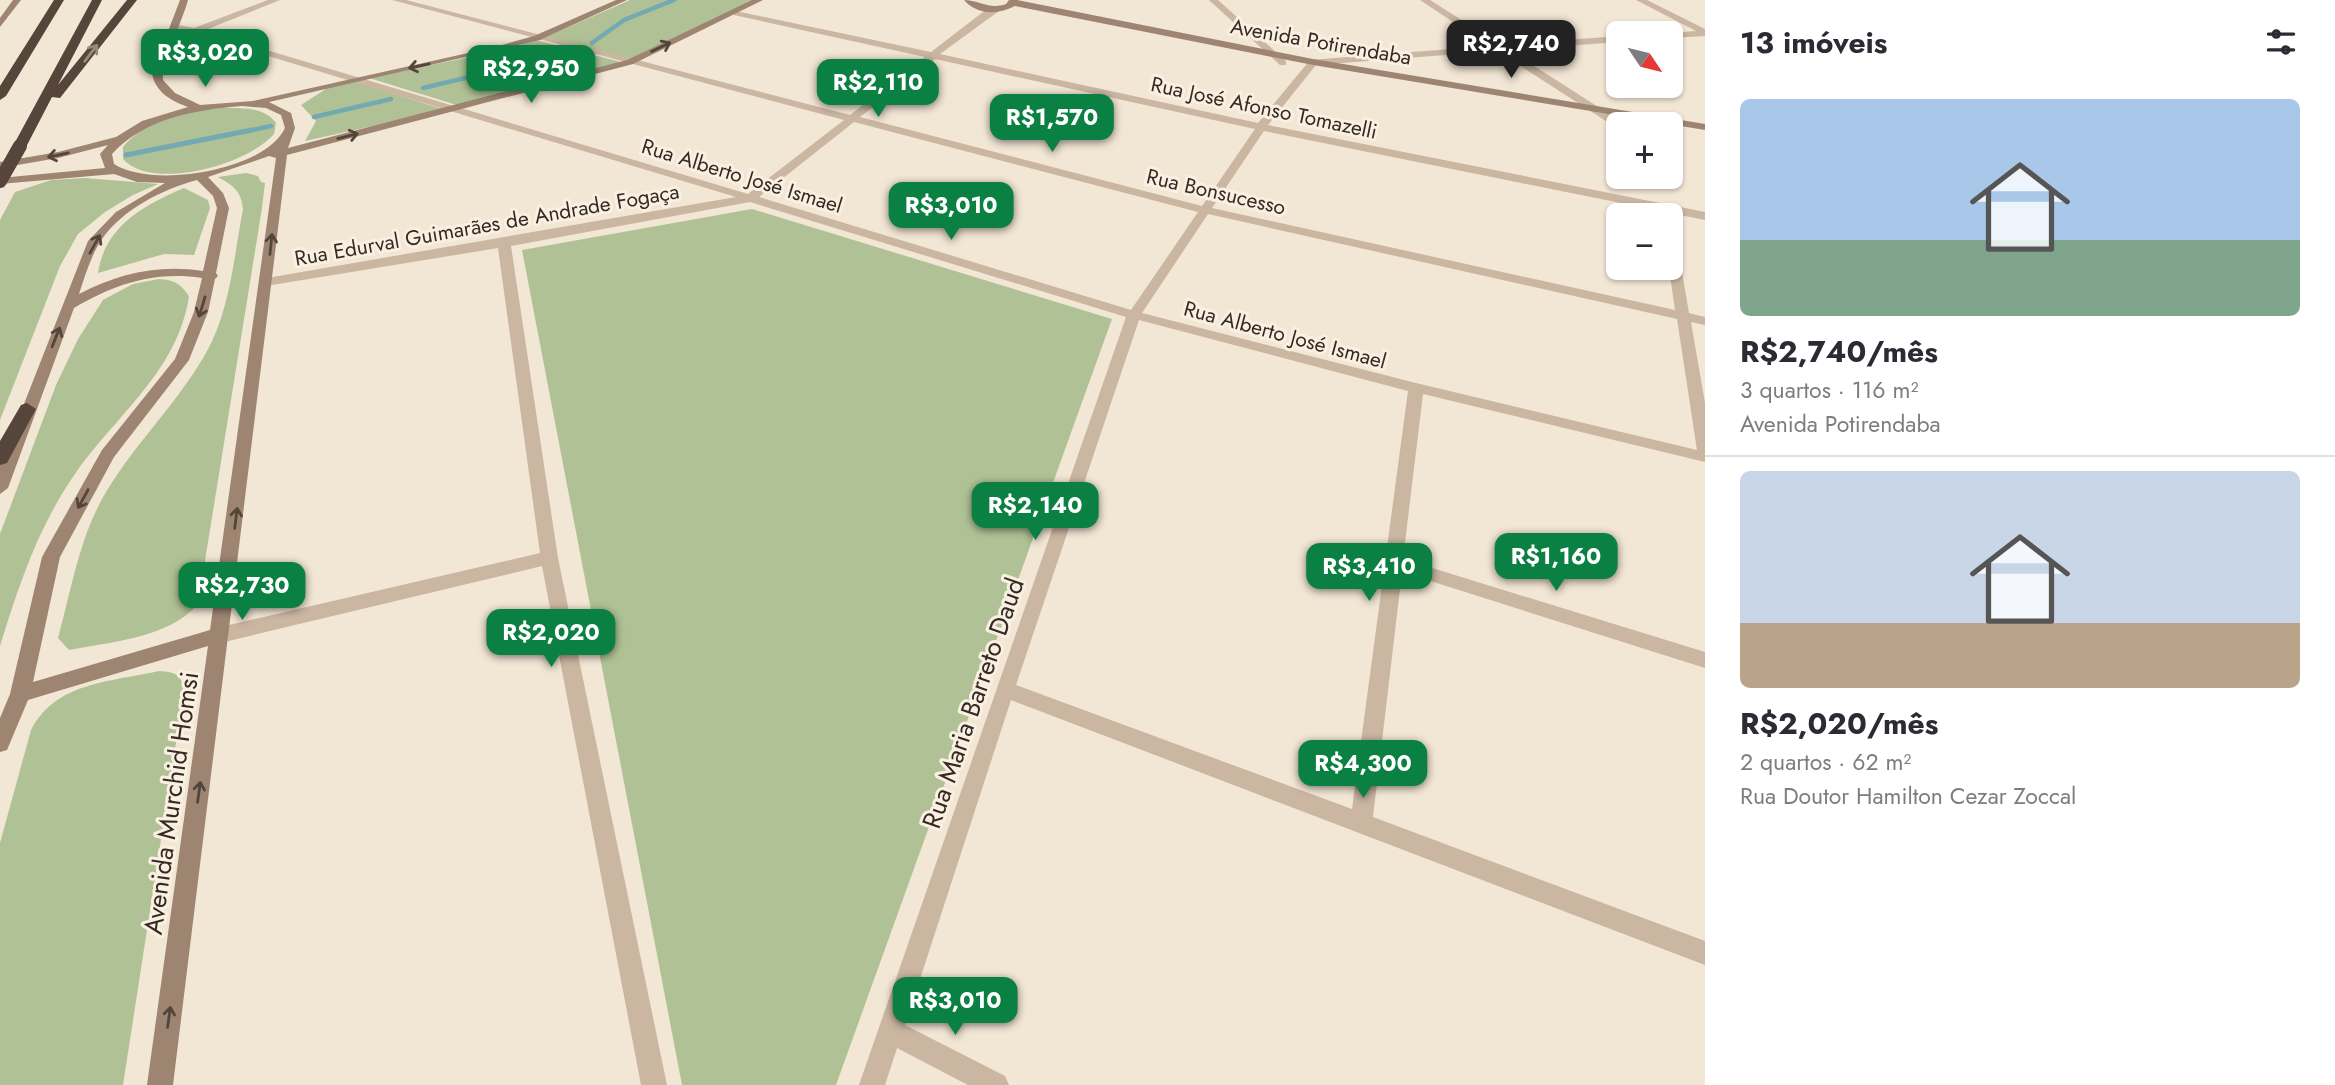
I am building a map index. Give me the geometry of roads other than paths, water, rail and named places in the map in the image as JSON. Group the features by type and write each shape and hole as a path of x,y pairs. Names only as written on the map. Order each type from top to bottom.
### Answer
{"highway":[{"path":"0,96 59,0"},
{"path":"0,181 97,0"},
{"path":"44,99 59,93 132,0"},
{"path":"0,457 27,409"}],"main road":[{"path":"0,24 17,0"},
{"path":"184,0 157,71 159,82 167,92 180,102 197,107"},
{"path":"0,165 58,155 116,140 144,123 197,107 249,103 496,50 537,37 623,0"},
{"path":"0,488 27,409 95,240 110,222 144,199 194,177 239,165 283,146 457,109 630,62 759,0"},
{"name":"Avenida Potirendaba","path":"965,1 1606,120"},
{"name":"Avenida Potirendaba","path":"1310,65 1705,127"},
{"name":"Avenida Murchid Homsi","path":"160,1085 283,146 290,127 288,117 269,106 249,103"},
{"path":"1683,132 1705,135"},
{"path":"115,171 106,160 106,154 116,140"},
{"path":"0,181 115,171 145,179 194,177 219,195 223,208 211,275 201,312 182,360 108,454 51,557 20,694 0,743"},
{"path":"68,306 94,290 123,278 153,271 182,270 211,275"},
{"path":"20,694 220,635"}],"street":[{"path":"171,40 276,0"},
{"name":"Rua Bonsucesso","path":"396,0 1204,211 1705,321"},
{"path":"1213,0 1280,59"},
{"path":"1424,0 1606,116"},
{"path":"1640,0 1705,33"},
{"name":"Rua Edurval Guimarães de Andrade Fogaça","path":"266,282 504,243 750,198 999,7"},
{"name":"Rua José Afonso Tomazelli","path":"734,12 932,57 1623,203"},
{"name":"Rua Alberto José Ismael","path":"176,26 361,79 1134,316 1416,388 1705,457"},
{"path":"1684,34 1705,33"},
{"path":"1310,65 1606,40"},
{"name":"Rua Maria Barreto Daud","path":"872,1085 1134,316 1261,127 1310,65"},
{"name":"Rua José Afonso Tomazelli","path":"1683,214 1705,216"},
{"path":"504,243 549,558 654,1085"},
{"path":"1678,280 1705,450"},
{"path":"1361,822 1416,388"},
{"path":"220,635 549,558"},
{"path":"1394,563 1705,660"},
{"path":"1005,689 1705,953"},
{"path":"892,1032 996,1085"}],"waterway":[{"path":"592,43 624,20 674,0"},
{"path":"423,88 571,53"},
{"path":"314,117 391,99"},
{"path":"243,132 271,126"},
{"path":"126,155 252,130"}]}
